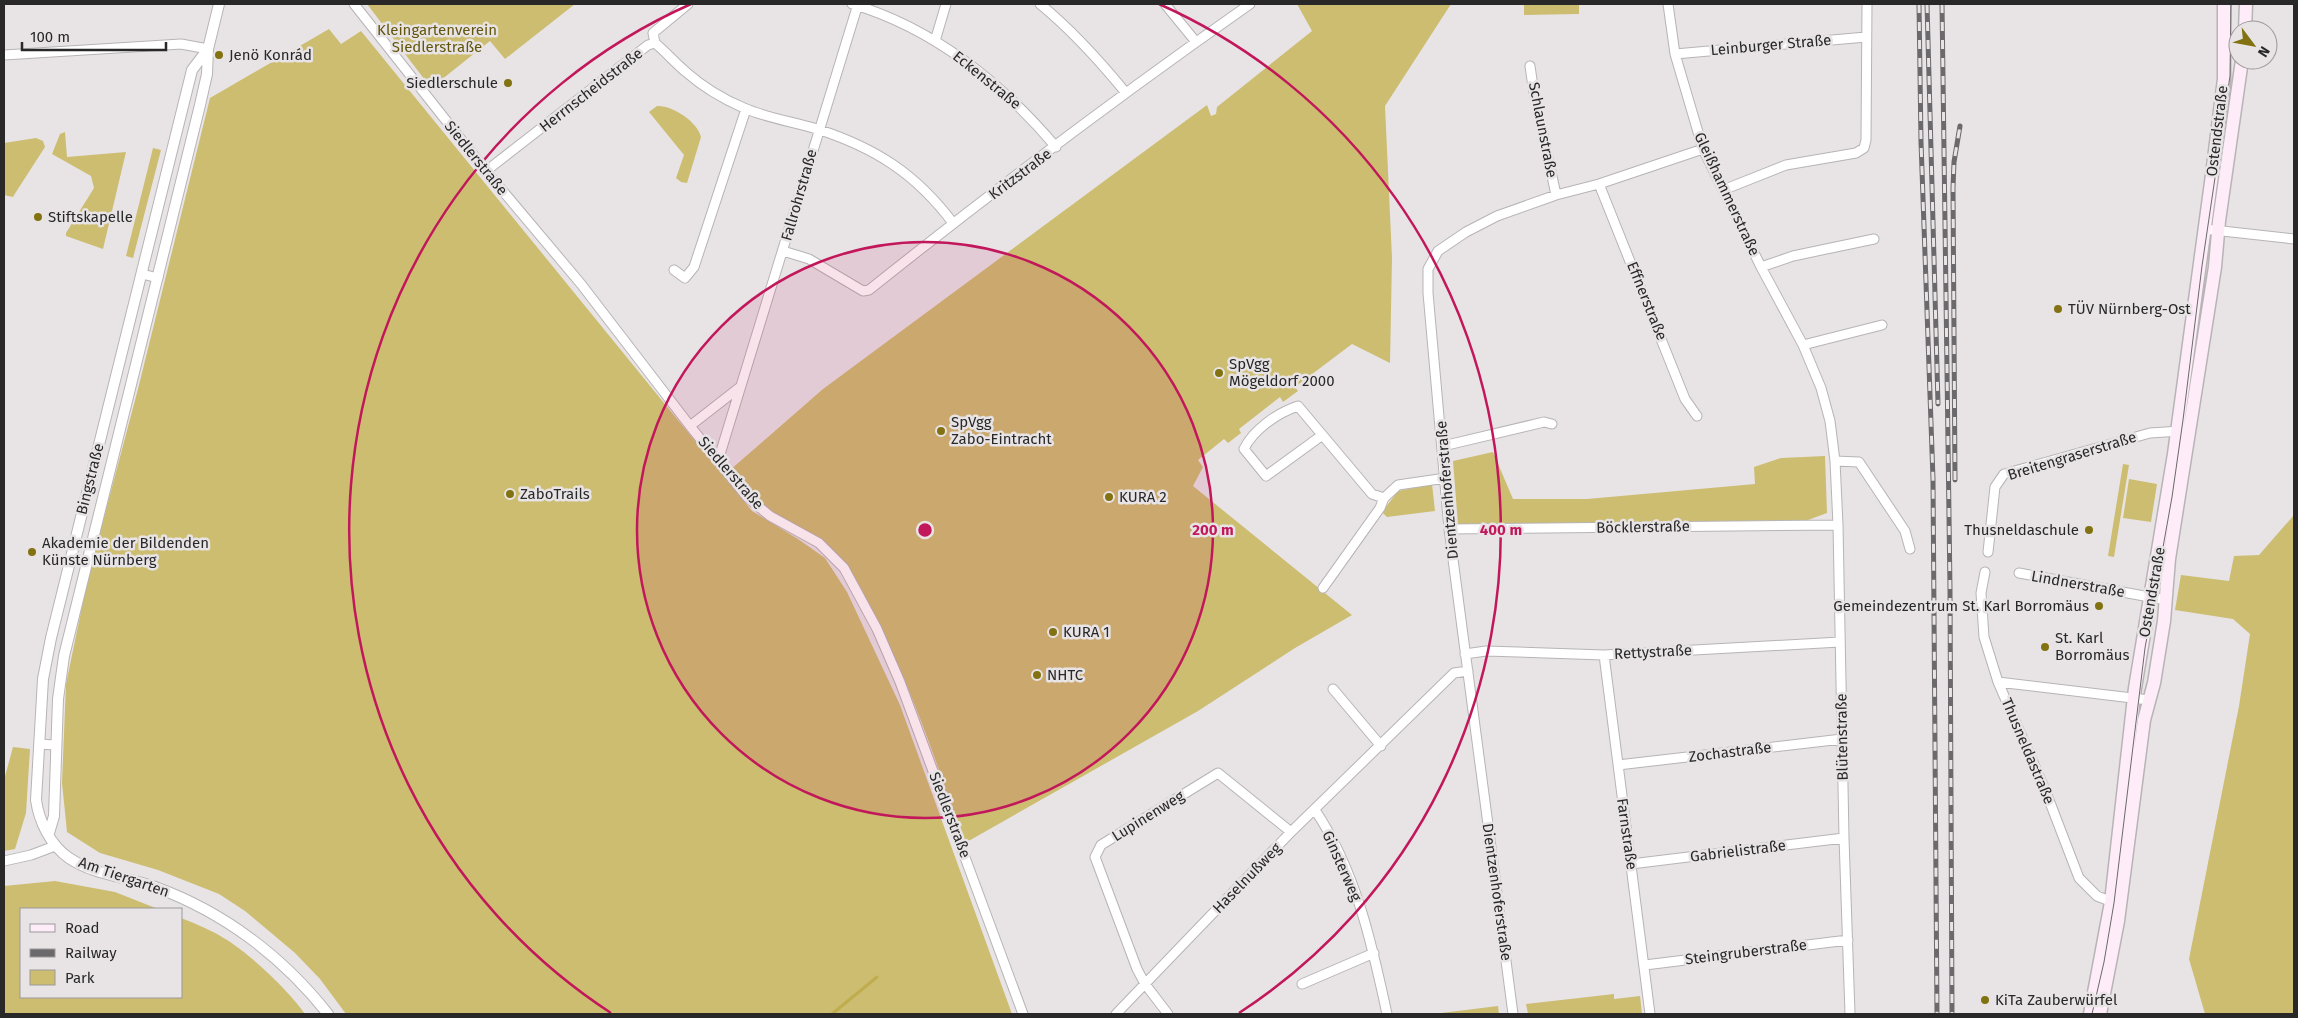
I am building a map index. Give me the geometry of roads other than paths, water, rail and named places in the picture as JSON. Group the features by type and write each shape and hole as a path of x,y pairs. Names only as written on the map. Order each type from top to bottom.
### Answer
{"main road":[{"name":"Ostendstraße","path":"2100,1014 2143,731 2164,622 2204,228 2223,91 2224,4"},
{"path":"2245,20 2246,4"},
{"name":"Ostendstraße","path":"2090,1014 2116,903 2134,698 2182,431 2215,262 2241,70"}],"street":[{"name":"Bingstraße","path":"49,833 54,816 59,682 64,656 202,98 207,74 208,48 219,4"},
{"name":"Siedlerstraße","path":"354,4 486,171 581,284 747,497 763,511 811,538 828,550 844,568 884,642 1023,1014"},
{"path":"655,43 653,33 688,4"},
{"name":"Eckenstraße","path":"856,4 935,41 974,67 1029,114 1056,147"},
{"name":"Fallrohrstraße","path":"715,457 720,451 783,251 856,4"},
{"path":"935,41 946,4"},
{"path":"1040,4 1066,25 1126,92"},
{"path":"1165,4 1196,42"},
{"name":"Kritzstraße","path":"783,251 810,259 863,290 869,290 953,222 1056,147 1126,92 1250,4"},
{"name":"Gleißhammerstraße","path":"1668,4 1675,54 1703,149 1761,267 1803,345 1822,388 1830,420 1835,461"},
{"path":"1723,190 1786,165 1856,153 1864,148 1866,140 1867,4"},
{"name":"Leinburger Straße","path":"1675,54 1866,37"},
{"name":"Herrnscheidstraße","path":"486,171 648,45 655,43 686,72 712,92 746,109 818,130 857,144 884,158 934,197 953,222"},
{"path":"4,55 181,44 208,48"},
{"name":"Bingstraße","path":"55,846 39,818 36,800 43,679 49,644 192,70 208,48"},
{"name":"Schlaunstraße","path":"1530,66 1556,195"},
{"path":"674,270 685,278 694,267 746,109"},
{"name":"Dientzenhoferstraße","path":"1513,1014 1449,529 1446,478 1428,294 1428,268 1438,252 1466,232 1497,216 1556,195 1599,184 1703,149"},
{"name":"Effnerstraße","path":"1599,184 1686,399 1697,416"},
{"path":"2204,228 2294,239"},
{"name":"Gleißhammerstraße","path":"1761,267 1793,256 1874,239"},
{"path":"142,274 158,278"},
{"path":"1803,345 1882,325"},
{"path":"690,426 726,400 740,387"},
{"path":"1321,436 1266,476 1244,450 1250,437 1286,410 1298,406 1321,436 1372,494 1384,498"},
{"path":"1442,446 1544,422 1552,424"},
{"name":"Breitengraserstraße","path":"1988,552 1995,487 2004,474 2131,438 2161,431 2182,431"},
{"path":"1835,461 1859,462 1905,531 1910,549"},
{"name":"Blütenstraße","path":"1835,461 1850,1014"},
{"path":"1323,588 1380,508 1384,498 1398,484 1446,478"},
{"name":"Böcklerstraße","path":"1449,529 1838,525"},
{"name":"Thusneldastraße","path":"1985,572 1981,593 1984,637 1998,682 2046,792 2079,878 2097,896 2116,903"},
{"name":"Lindnerstraße","path":"2019,573 2166,600"},
{"name":"Rettystraße","path":"1465,654 1486,652 1604,655 1840,642"},
{"name":"Farnstraße","path":"1604,655 1650,1014"},
{"name":"Haselnußweg","path":"1116,1014 1291,832 1454,673 1468,671"},
{"path":"1998,682 2149,700"},
{"path":"1332,689 1381,746"},
{"name":"Zochastraße","path":"1618,765 1842,739"},
{"path":"40,744 56,745"},
{"name":"Lupinenweg","path":"1145,984 1137,968 1096,857 1101,845 1218,773 1291,832"},
{"name":"Ginsterweg","path":"1315,810 1355,890 1374,953 1387,1014"},
{"name":"Gabrielistraße","path":"1631,864 1844,838"},
{"path":"4,861 31,855 55,846"},
{"name":"Am Tiergarten","path":"55,846 69,858 80,864 167,892 223,920 257,943 285,967 328,1014"},
{"name":"Steingruberstraße","path":"1645,965 1848,940"},
{"path":"1302,984 1374,953"},
{"path":"1145,984 1168,1014"}],"waterway":[{"path":"832,1014 877,977"}],"tram line":[{"path":"2092,1014 2104,962 2114,903 2145,648 2172,497 2183,420 2202,266 2230,76 2231,4"}],"railway":[{"path":"1919,4 1921,142 1933,479 1937,1014"},
{"path":"1927,4 1938,404"},
{"path":"1942,4 1950,589 1952,1014"},
{"path":"1955,480 1953,188 1954,162 1960,126"}],"place":[{"name":"Jenö Konrád","path":"219,55"},
{"name":"Siedlerschule","path":"508,83"},
{"name":"Stiftskapelle","path":"38,217"},
{"name":"TÜV Nürnberg-Ost","path":"2058,309"},
{"name":"SpVgg Mögeldorf 2000","path":"1219,373"},
{"name":"SpVgg Zabo-Eintracht","path":"941,431"},
{"name":"ZaboTrails","path":"510,494"},
{"name":"KURA 2","path":"1109,497"},
{"name":"Thusneldaschule","path":"2089,530"},
{"name":"Akademie der Bildenden Künste Nürnberg","path":"32,552"},
{"name":"Gemeindezentrum St. Karl Borromäus","path":"2099,606"},
{"name":"KURA 1","path":"1053,632"},
{"name":"St. Karl Borromäus","path":"2045,647"},
{"name":"NHTC","path":"1037,675"},
{"name":"KiTa Zauberwürfel","path":"1985,1000"}],"park label":[{"name":"Kleingartenverein Siedlerstraße","path":"437,38"}]}
